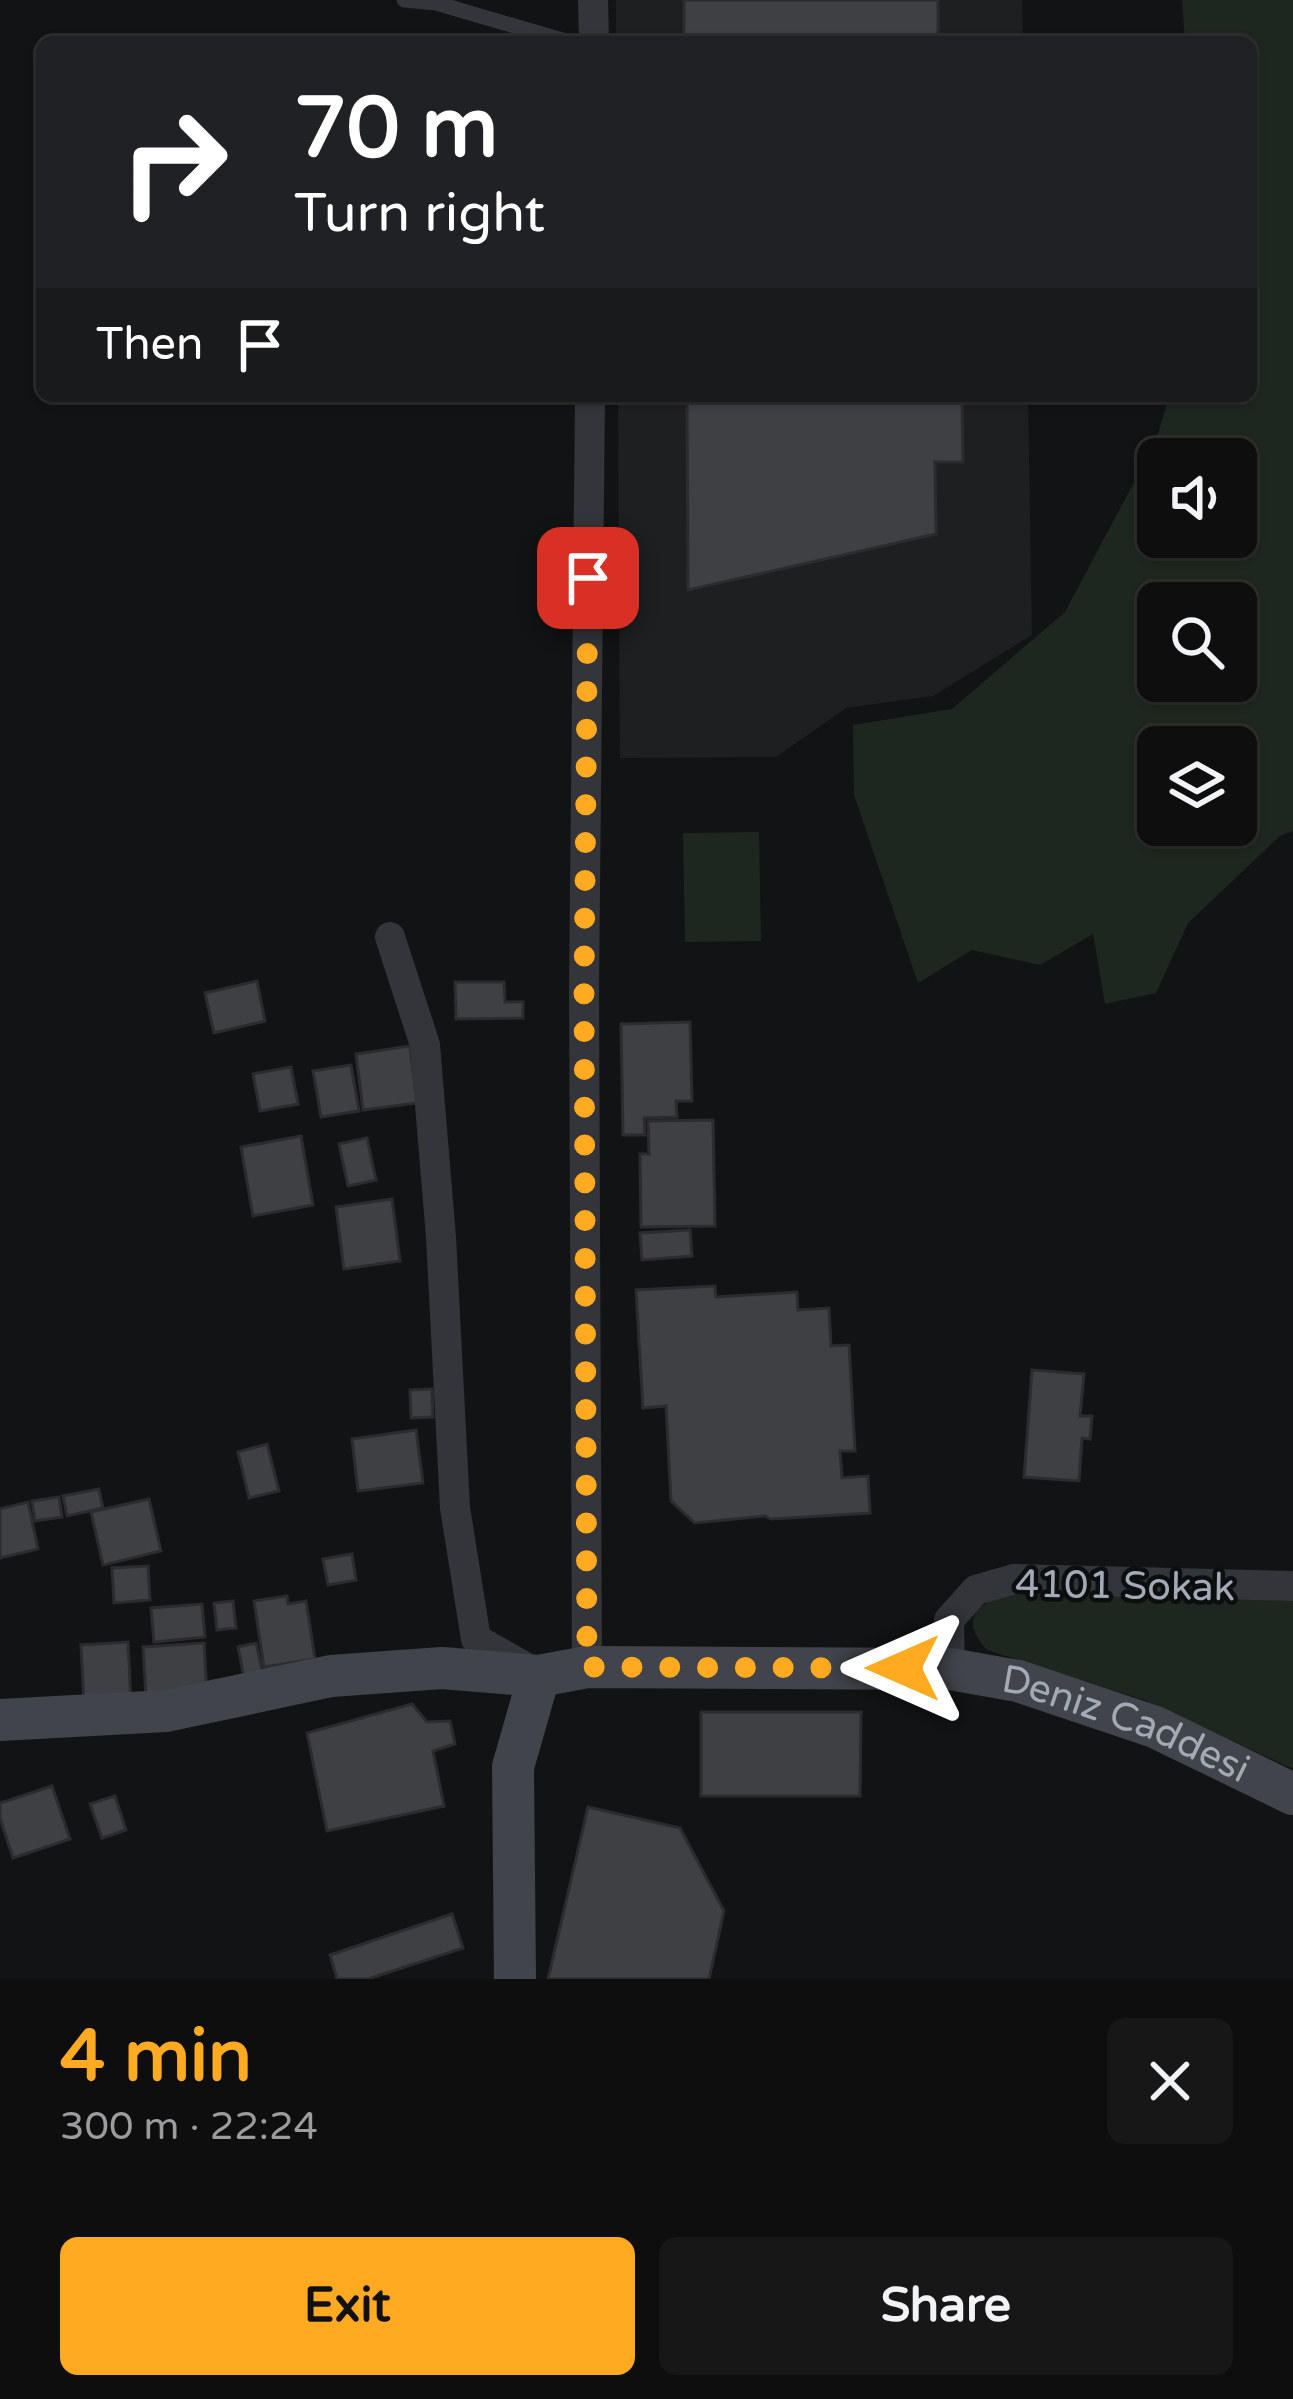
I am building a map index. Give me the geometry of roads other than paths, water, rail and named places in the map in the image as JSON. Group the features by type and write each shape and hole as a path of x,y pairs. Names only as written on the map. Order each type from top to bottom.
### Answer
{"main road":[{"name":"Deniz Caddesi","path":"0,1720 166,1711 331,1676 442,1668 539,1676 587,1667 950,1669 1018,1681 1155,1727 1293,1794"},
{"path":"515,1979 513,1767 539,1676"}],"street":[{"path":"593,0 594,36"},
{"path":"587,1667 584,989 590,402"},
{"path":"390,938 425,1045 455,1508 476,1639 539,1676"},
{"name":"4101 Sokak","path":"950,1669 949,1620 976,1590 1014,1579 1293,1586"}],"lane":[{"path":"404,0 436,3 549,36"}]}
